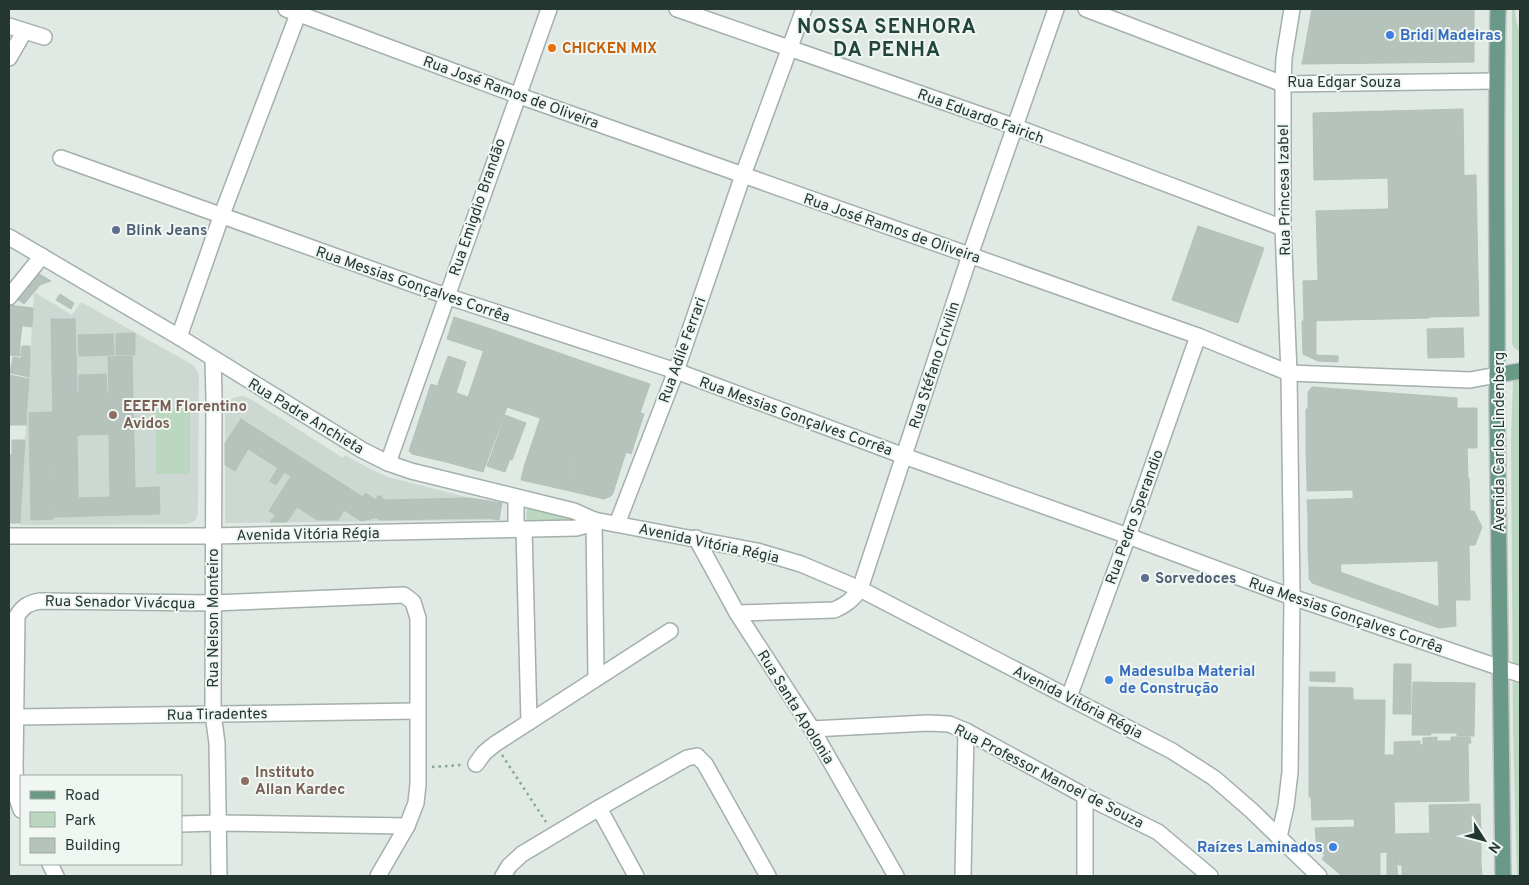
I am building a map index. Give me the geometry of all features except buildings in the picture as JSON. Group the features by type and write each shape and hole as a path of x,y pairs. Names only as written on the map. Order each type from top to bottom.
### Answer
{"main road":[{"name":"Avenida Carlos Lindenberg","path":"1498,9 1496,81 1503,876"},
{"path":"1498,375 1520,371"}],"street":[{"name":"Rua Emigdio Brandão","path":"388,463 549,9"},
{"name":"Rua Eduardo Fairich","path":"677,9 1013,126 1283,228"},
{"name":"Rua Adile Ferrari","path":"617,524 676,371 743,175 804,9"},
{"name":"Rua Stéfano Crivilin","path":"860,589 1013,126 1056,9"},
{"name":"Rua Edgar Souza","path":"1086,9 1283,84 1496,81"},
{"name":"Rua Princesa Izabel","path":"1279,837 1286,806 1290,772 1292,597 1289,373 1283,228 1283,84 1285,50 1292,9"},
{"name":"Rua José Ramos de Oliveira","path":"295,10 517,95 1198,336 1289,373 1470,380 1498,375"},
{"path":"179,337 295,10"},
{"path":"9,26 44,37"},
{"path":"9,58 24,32"},
{"name":"Rua Messias Gonçalves Corrêa","path":"61,158 221,217 446,296 676,371 1292,597 1520,674"},
{"name":"Rua Padre Anchieta","path":"9,237 179,337 362,450 388,463 411,471 580,512 594,520"},
{"path":"9,297 42,256"},
{"name":"Rua Pedro Sperandio","path":"1069,697 1198,336"},
{"name":"Rua Nelson Monteiro","path":"213,359 213,714 217,743 219,876"},
{"path":"516,497 520,529 529,722"},
{"path":"594,520 596,678"},
{"name":"Avenida Vitória Régia","path":"9,536 213,536 576,528 587,525 594,520 758,550 801,564 860,589 1172,751 1214,778 1319,876"},
{"name":"Rua Santa Apolonia","path":"696,538 737,613 812,729 896,876"},
{"path":"737,613 834,610 846,606 860,589"},
{"name":"Rua Senador Vivácqua","path":"16,717 17,616 23,607 32,602 213,603 404,595 408,597 416,608 418,618 417,711"},
{"path":"476,764 484,753 495,744 670,631"},
{"path":"378,876 407,826 416,803 418,768 417,711"},
{"name":"Rua Tiradentes","path":"16,717 417,711"},
{"path":"16,717 16,795 20,807"},
{"name":"Rua Professor Manoel de Souza","path":"812,729 928,723 949,724 966,731 1085,796 1158,832 1206,874"},
{"path":"963,876 966,731"},
{"path":"503,876 515,859 687,758 697,756 706,764 768,876"},
{"path":"1085,796 1085,876"},
{"path":"599,808 636,876"},
{"path":"182,824 407,826"}],"path":[{"path":"495,744 554,835"},
{"path":"418,768 476,764"}],"shaded area":[{"name":"EEEFM Florentino Avidos","path":"34,292 72,315 81,302 193,365 197,370 199,375 198,513 195,521 187,524 20,525"},
{"path":"243,396 251,399 343,458 345,455 388,477 470,498 502,503 499,520 225,523 225,410 231,399"}],"green space":[{"path":"1512,9 1515,9 1520,33 1519,351 1512,344"},
{"path":"1520,376 1520,876 1517,876 1513,731 1511,439 1513,379"},
{"path":"190,408 190,474 156,474 156,409"},
{"path":"527,507 576,519 580,520 526,522"}],"place":[{"name":"Bridi Madeiras","path":"1390,35"},
{"name":"CHICKEN MIX","path":"552,48"},
{"name":"Blink Jeans","path":"116,230"},
{"name":"EEEFM Florentino Avidos","path":"113,415"},
{"name":"Sorvedoces","path":"1145,578"},
{"name":"Madesulba Material de Construção","path":"1109,680"},
{"name":"Instituto Allan Kardec","path":"245,781"},
{"name":"Raízes Laminados","path":"1333,847"}],"district":[{"name":"NOSSA SENHORA DA PENHA","path":"887,38"}]}
